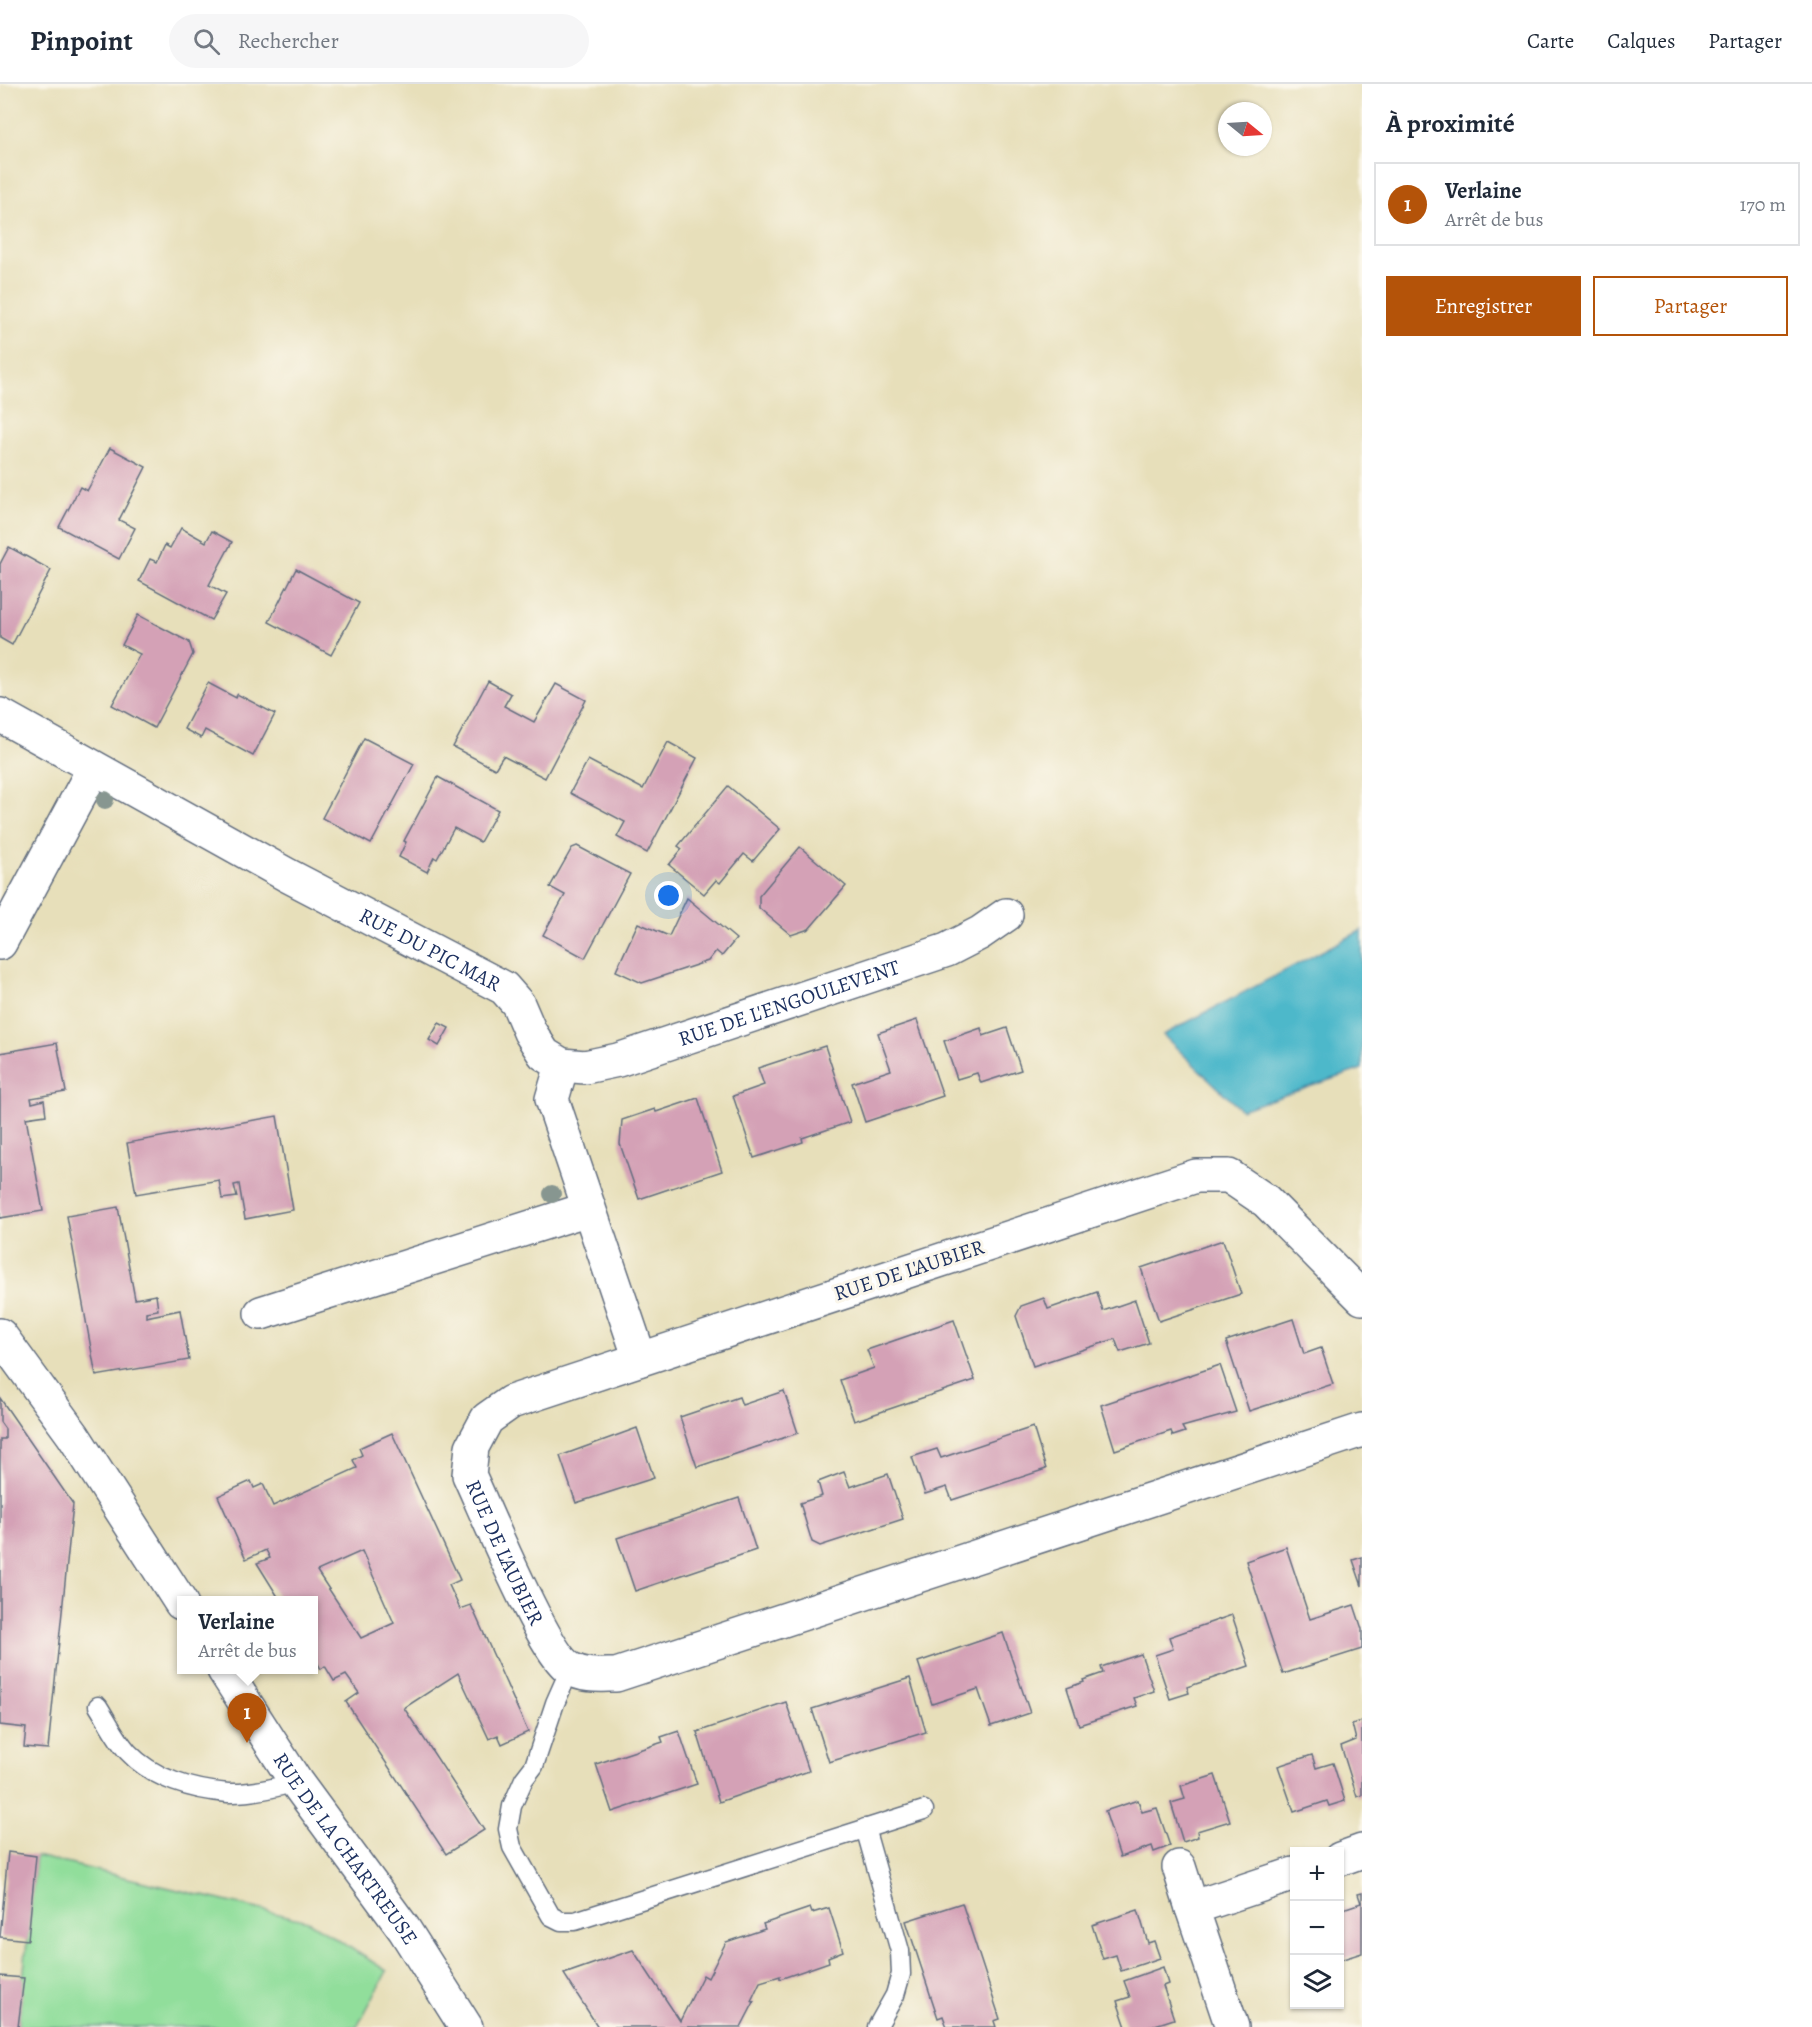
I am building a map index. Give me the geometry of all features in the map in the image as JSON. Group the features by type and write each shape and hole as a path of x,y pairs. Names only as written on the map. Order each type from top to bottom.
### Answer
{"street":[{"name":"RUE DU PIC MAR","path":"0,715 287,875 504,988 518,1004 530,1032 544,1054 562,1065"},
{"path":"0,943 94,768"},
{"name":"RUE DE L'ENGOULEVENT","path":"562,1065 585,1067 618,1060 947,950 980,933 1006,915"},
{"path":"562,1065 552,1099 640,1359"},
{"name":"RUE DE L'AUBIER","path":"570,1669 559,1660 543,1634 469,1475 472,1447 487,1419 511,1402 1196,1176 1229,1176 1266,1201 1362,1298"},
{"path":"261,1313 588,1209"},
{"path":"0,1335 73,1435 177,1597"},
{"path":"570,1669 587,1675 616,1675 1362,1430"},
{"name":"RUE DE LA CHARTREUSE","path":"227,1674 296,1782 404,1929 466,2027"},
{"path":"1344,1858 1362,1851"},
{"path":"1179,1867 1232,2027"},
{"path":"1192,1908 1290,1875"}],"lane":[{"path":"570,1669 555,1703 534,1766 524,1779 512,1806 508,1829 512,1847 551,1916 561,1921 575,1921 924,1810"},
{"path":"98,1706 128,1752 153,1772 181,1785 229,1793 277,1787 296,1782"},
{"path":"866,1828 900,1951 901,1974 895,1995 877,2027"}],"green space":[{"path":"36,1856 308,1921 387,1971 357,2027 18,2027"}],"water":[{"path":"1362,930 1362,1069 1241,1110 1163,1035"}],"building":[{"path":"110,448 146,467 119,520 135,528 119,559 59,527 80,487 87,491"},
{"path":"181,528 206,542 212,531 232,542 209,585 226,594 211,620 139,581 150,559 157,562 165,545 170,548"},
{"path":"9,547 51,570 12,645 0,638 0,564"},
{"path":"296,569 359,603 331,655 269,622"},
{"path":"138,615 189,642 193,654 154,728 112,705 140,654 122,645"},
{"path":"488,681 511,694 504,706 534,722 556,684 586,700 545,778 503,756 495,769 453,747"},
{"path":"208,683 236,698 237,694 275,714 253,756 205,730 201,738 184,729"},
{"path":"364,738 414,764 371,844 322,818"},
{"path":"668,742 697,758 647,853 617,837 625,822 570,793 588,760 643,789"},
{"path":"438,777 498,810 480,842 454,828 437,859 434,857 427,872 399,857 406,842 404,841"},
{"path":"728,786 780,829 753,861 744,854 720,883 716,880 704,894 669,865 682,849 678,846"},
{"path":"577,846 630,874 585,958 543,935 565,895 550,887 572,848"},
{"path":"800,847 846,886 809,929 791,935 759,908 759,896"},
{"path":"687,898 736,939 722,956 716,951 708,961 642,983 616,971 638,923 669,936"},
{"path":"917,1020 943,1096 865,1122 852,1083 891,1070 878,1033"},
{"path":"439,1023 449,1028 439,1046 429,1040"},
{"path":"981,1028 983,1036 1007,1028 1021,1070 981,1083 977,1073 957,1079 944,1041"},
{"path":"57,1043 66,1092 31,1098 32,1103 44,1100 46,1115 26,1118 43,1211 0,1218 0,1053"},
{"path":"825,1046 850,1122 802,1138 803,1142 754,1158 733,1096 764,1085 758,1068"},
{"path":"698,1098 722,1171 639,1199 620,1144 622,1120"},
{"path":"277,1116 293,1210 245,1219 239,1184 234,1185 237,1197 222,1199 219,1180 136,1194 127,1143"},
{"path":"118,1207 135,1299 156,1295 158,1310 146,1312 146,1317 180,1310 189,1360 96,1376 67,1216"},
{"path":"1223,1240 1241,1294 1159,1321 1141,1268"},
{"path":"1097,1292 1103,1311 1135,1300 1149,1343 1120,1352 1115,1339 1033,1366 1016,1316 1021,1306 1044,1298 1048,1309"},
{"path":"1293,1319 1304,1354 1321,1348 1333,1384 1249,1411 1226,1341"},
{"path":"954,1320 975,1380 854,1421 840,1380 874,1368 867,1350"},
{"path":"1220,1365 1236,1412 1182,1427 1185,1432 1173,1436 1171,1431 1115,1450 1101,1405"},
{"path":"784,1391 798,1433 697,1467 680,1417 739,1397 742,1405"},
{"path":"0,1398 73,1504 48,1749 24,1747 26,1728 0,1725 0,1439 5,1439 5,1429 0,1422"},
{"path":"1033,1427 1046,1469 952,1500 947,1487 925,1494 912,1457 937,1449 941,1458"},
{"path":"637,1428 654,1478 576,1503 560,1456"},
{"path":"392,1433 460,1580 449,1585 460,1609 471,1605 528,1732 502,1744 498,1735 489,1739 458,1673 404,1708 484,1830 446,1854 346,1702 359,1693 346,1675 334,1681 325,1666 321,1669 318,1664 318,1596 278,1596 257,1563 270,1558 266,1550 246,1559 218,1496 251,1481 254,1488 263,1484 273,1506 357,1468 353,1460 362,1455 359,1448","holes":["362,1551 394,1623 361,1638 317,1571"]},
{"path":"844,1472 850,1487 888,1474 903,1519 820,1546 812,1542 800,1503 822,1496 818,1482"},
{"path":"739,1498 756,1550 635,1591 617,1538"},
{"path":"1286,1547 1310,1619 1354,1605 1362,1629 1362,1649 1283,1674 1246,1561"},
{"path":"1362,1557 1362,1586 1353,1560"},
{"path":"1232,1615 1249,1666 1187,1687 1189,1693 1170,1699 1155,1655 1173,1649 1169,1637"},
{"path":"1003,1633 1030,1713 991,1726 978,1689 932,1704 918,1662"},
{"path":"1141,1654 1154,1691 1134,1698 1137,1706 1079,1725 1067,1688 1103,1673 1101,1667"},
{"path":"910,1678 926,1732 829,1762 812,1709"},
{"path":"786,1702 809,1771 719,1802 697,1732"},
{"path":"1362,1721 1362,1795 1357,1797 1341,1746 1356,1740 1352,1724"},
{"path":"679,1731 697,1784 612,1812 596,1764 663,1742 661,1737"},
{"path":"1312,1755 1316,1768 1333,1763 1345,1801 1329,1806 1327,1801 1294,1812 1278,1766"},
{"path":"1215,1775 1230,1821 1197,1831 1198,1837 1183,1842 1171,1803 1185,1799 1181,1786"},
{"path":"1138,1800 1142,1812 1157,1808 1170,1846 1154,1852 1152,1846 1120,1857 1105,1811"},
{"path":"8,1852 36,1856 28,1940 0,1937"},
{"path":"1362,1893 1362,1953 1344,1959 1344,1909 1361,1903 1358,1894"},
{"path":"962,1903 1000,2019 994,2021 996,2027 947,2027 943,2016 938,2018 906,1921"},
{"path":"810,1908 812,1913 829,1908 843,1951 828,1957 829,1962 780,1979 780,1976 760,1982 751,2001 754,2002 741,2027 598,2027 564,1974 633,1950 680,2021 703,1975 708,1978 726,1942 765,1929 763,1924"},
{"path":"1138,1910 1148,1943 1154,1941 1160,1958 1121,1971 1116,1955 1103,1959 1092,1925"},
{"path":"1163,1967 1168,1984 1163,1986 1174,2019 1149,2027 1126,2027 1117,2001 1130,1997 1124,1981"},
{"path":"0,1976 24,1978 18,2027 0,2027"}],"place":[{"name":"Verlaine","path":"247,1743"}]}
